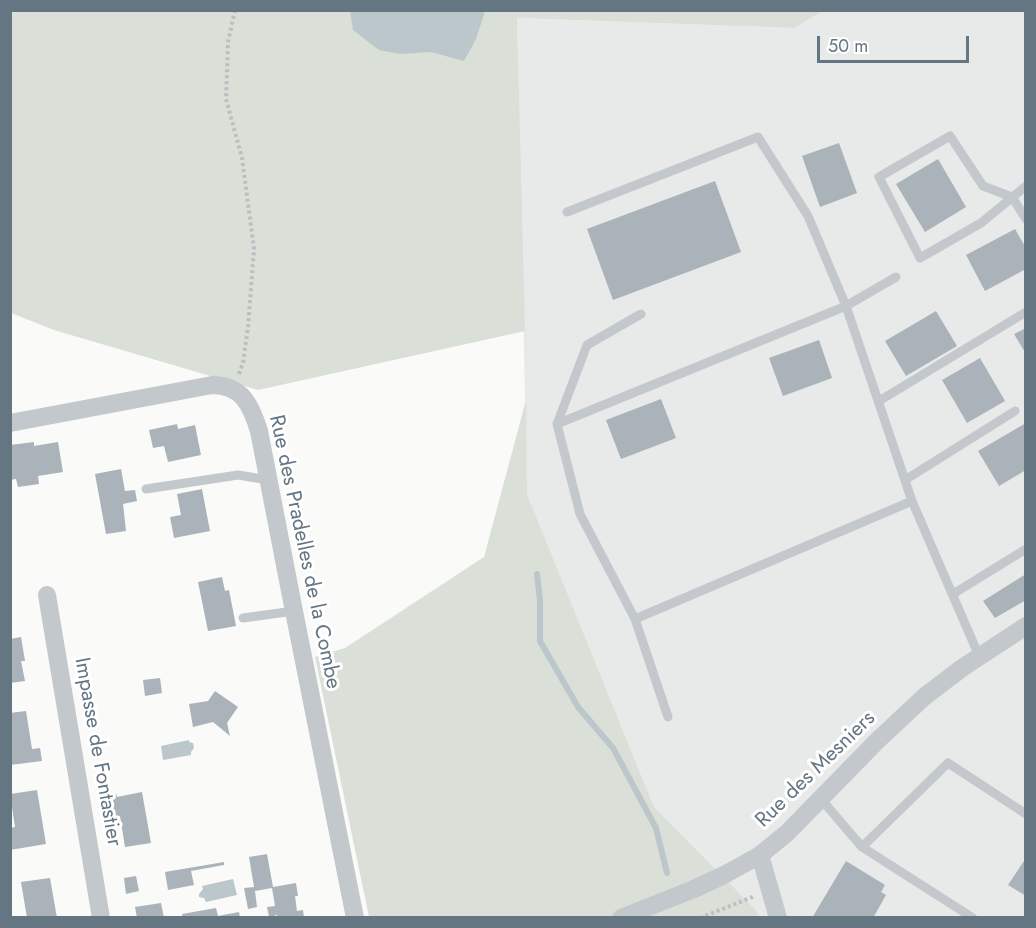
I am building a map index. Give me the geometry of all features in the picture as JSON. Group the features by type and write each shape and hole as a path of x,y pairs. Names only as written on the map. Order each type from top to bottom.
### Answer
{"street":[{"path":"10,423 212,385 223,385 233,389"},
{"name":"Rue des Pradelles de la Combe","path":"233,389 242,396 254,415 260,431 355,918"},
{"name":"Impasse de Fontastier","path":"47,594 101,918"},
{"name":"Rue des Mesniers","path":"621,918 694,889 760,855 786,833 916,704 945,680 1026,626"},
{"path":"760,855 777,918"}],"lane":[{"path":"1026,186 1012,197 981,223 920,258 879,177 950,136 983,186 1012,197 1026,219"},
{"path":"567,212 758,137 808,216 846,306 912,501 979,656"},
{"path":"557,424 846,306 896,277"},
{"path":"879,401 1026,312"},
{"path":"641,314 587,345 557,424 580,514 635,619 668,717"},
{"path":"905,480 1015,411"},
{"path":"146,489 238,475 269,480"},
{"path":"635,619 912,501"},
{"path":"953,594 1026,549"},
{"path":"243,618 294,611"},
{"path":"862,847 948,763 1026,814"},
{"path":"821,799 862,847 973,918"}],"path":[{"path":"233,389 243,363 254,249 242,158 226,99 228,42 236,10"},
{"path":"700,918 770,891"}],"shaded area":[{"path":"350,10 485,11 476,39 464,61 431,52 400,54 379,50 353,30"},
{"path":"10,11 823,11 794,28 517,18 525,331 258,390 54,330 11,313"},
{"path":"823,11 1025,11 1025,917 759,917 757,911 654,807 527,494 517,18 794,28"},
{"path":"526,400 527,494 654,807 757,911 759,917 369,917 315,657 345,648 484,557"},
{"path":"189,740 193,743 194,748 191,755 163,760 161,746"},
{"path":"233,879 237,895 206,902 204,898 199,897 202,886"}],"building":[{"path":"839,143 857,193 820,207 802,156"},
{"path":"938,159 966,207 925,232 896,184"},
{"path":"715,181 741,252 613,300 587,229"},
{"path":"1015,229 1026,248 1026,269 985,291 966,255"},
{"path":"936,311 957,346 906,376 885,341"},
{"path":"1026,328 1026,354 1014,334"},
{"path":"819,340 832,378 783,396 769,358"},
{"path":"980,358 1005,401 967,423 942,380"},
{"path":"661,399 676,438 621,459 606,420"},
{"path":"1026,423 1026,470 999,486 978,451"},
{"path":"177,424 178,429 195,425 201,455 168,462 164,446 153,448 149,430"},
{"path":"34,442 34,446 58,442 63,472 38,476 39,484 18,487 16,479 10,480 10,445"},
{"path":"121,469 125,491 135,490 137,501 123,504 126,531 106,534 95,474"},
{"path":"202,489 210,531 174,538 170,517 181,515 177,494"},
{"path":"1026,574 1026,600 995,618 983,601"},
{"path":"222,577 225,591 229,590 236,626 208,631 198,582"},
{"path":"21,637 25,661 21,661 25,681 10,683 10,639"},
{"path":"160,678 162,693 145,696 143,680"},
{"path":"215,691 238,707 227,723 230,736 213,722 193,727 189,704 208,701"},
{"path":"26,711 32,749 40,748 42,761 10,765 10,713"},
{"path":"37,790 46,844 10,850 10,828 15,827 10,794"},
{"path":"142,792 151,843 125,847 120,816 110,818 106,795 116,794 117,797"},
{"path":"267,854 273,887 296,883 297,911 303,910 304,918 277,918 277,915 269,917 267,907 275,906 272,888 255,891 257,907 248,909 244,888 254,887 249,857"},
{"path":"1026,858 1026,896 1008,885"},
{"path":"846,861 885,885 881,892 886,895 873,918 812,918"},
{"path":"224,862 224,865 191,871 194,885 168,890 165,872"},
{"path":"136,876 139,891 126,894 124,878"},
{"path":"50,878 57,918 27,918 21,882"},
{"path":"161,903 164,918 137,918 135,907"},
{"path":"216,908 218,916 239,912 240,918 183,918 182,914"}],"waterway":[{"path":"537,574 540,641 578,707 613,748 656,828 667,873"}]}
